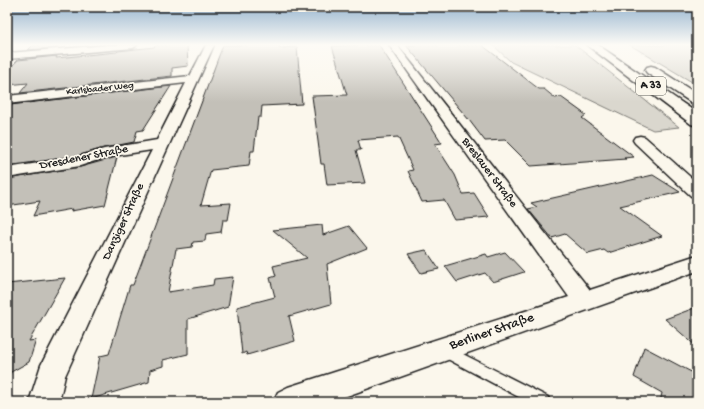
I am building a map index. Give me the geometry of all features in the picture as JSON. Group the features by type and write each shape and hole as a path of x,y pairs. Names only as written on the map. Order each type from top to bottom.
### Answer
{"highway":[{"name":"A 33","path":"619,64 697,121"},
{"name":"A 33","path":"642,64 697,100"}],"street":[{"name":"Danziger Straße","path":"44,402 51,375 161,144 201,64"},
{"name":"Breslauer Straße","path":"407,64 585,301"},
{"name":"Karlsbader Weg","path":"7,100 194,79"},
{"path":"640,140 697,192"},
{"name":"Dresdener Straße","path":"7,173 80,161 104,153 161,144"},
{"name":"Berliner Straße","path":"288,402 697,263"}],"lane":[{"path":"442,349 543,402"}],"shaded area":[{"path":"515,64 599,64 679,127 653,130"},
{"path":"662,64 697,64 697,85"}],"building":[{"path":"14,64 188,64 188,66 172,68 172,76 20,93 28,83 7,85 7,71"},
{"path":"216,64 298,64 302,104 262,106 261,117 258,117 254,151 251,151 249,166 211,170 201,205 231,203 228,220 223,220 221,232 206,234 205,241 193,242 192,247 176,249 168,292 213,285 214,279 233,277 228,307 188,319 188,354 163,360 163,366 150,370 149,382 91,399 100,356 109,354 130,285 133,285"},
{"path":"338,64 391,64 442,143 435,144 455,175 463,194 474,193 489,217 455,220 444,200 422,202 408,171 413,170 398,137 358,140 361,150 356,150 365,183 327,185 324,164 321,164 312,96 347,95"},
{"path":"422,64 507,64 539,89 544,89 555,98 561,97 586,115 582,118 634,157 624,158 626,159 531,166 505,140 485,141"},
{"path":"171,86 143,130 137,131 134,142 104,148 77,156 7,166 7,109 10,105"},
{"path":"117,157 105,205 33,216 40,201 7,206 7,179 80,167"},
{"path":"653,175 680,192 620,206 662,236 608,253 604,250 588,254 565,234 552,238 528,209 537,207 531,203"},
{"path":"322,225 323,235 349,226 367,248 327,264 331,304 289,316 295,341 247,355 246,352 242,354 237,307 275,297 270,278 276,276 273,266 307,258 273,230"},
{"path":"426,250 439,269 421,273 408,254"},
{"path":"505,252 524,272 493,282 485,273 457,282 445,266 486,254 488,257"},
{"path":"65,278 29,341 36,340 29,362 11,372 7,380 7,284"},
{"path":"697,307 697,347 665,319"},
{"path":"644,347 697,375 697,402 660,402 662,393 634,377"}]}
